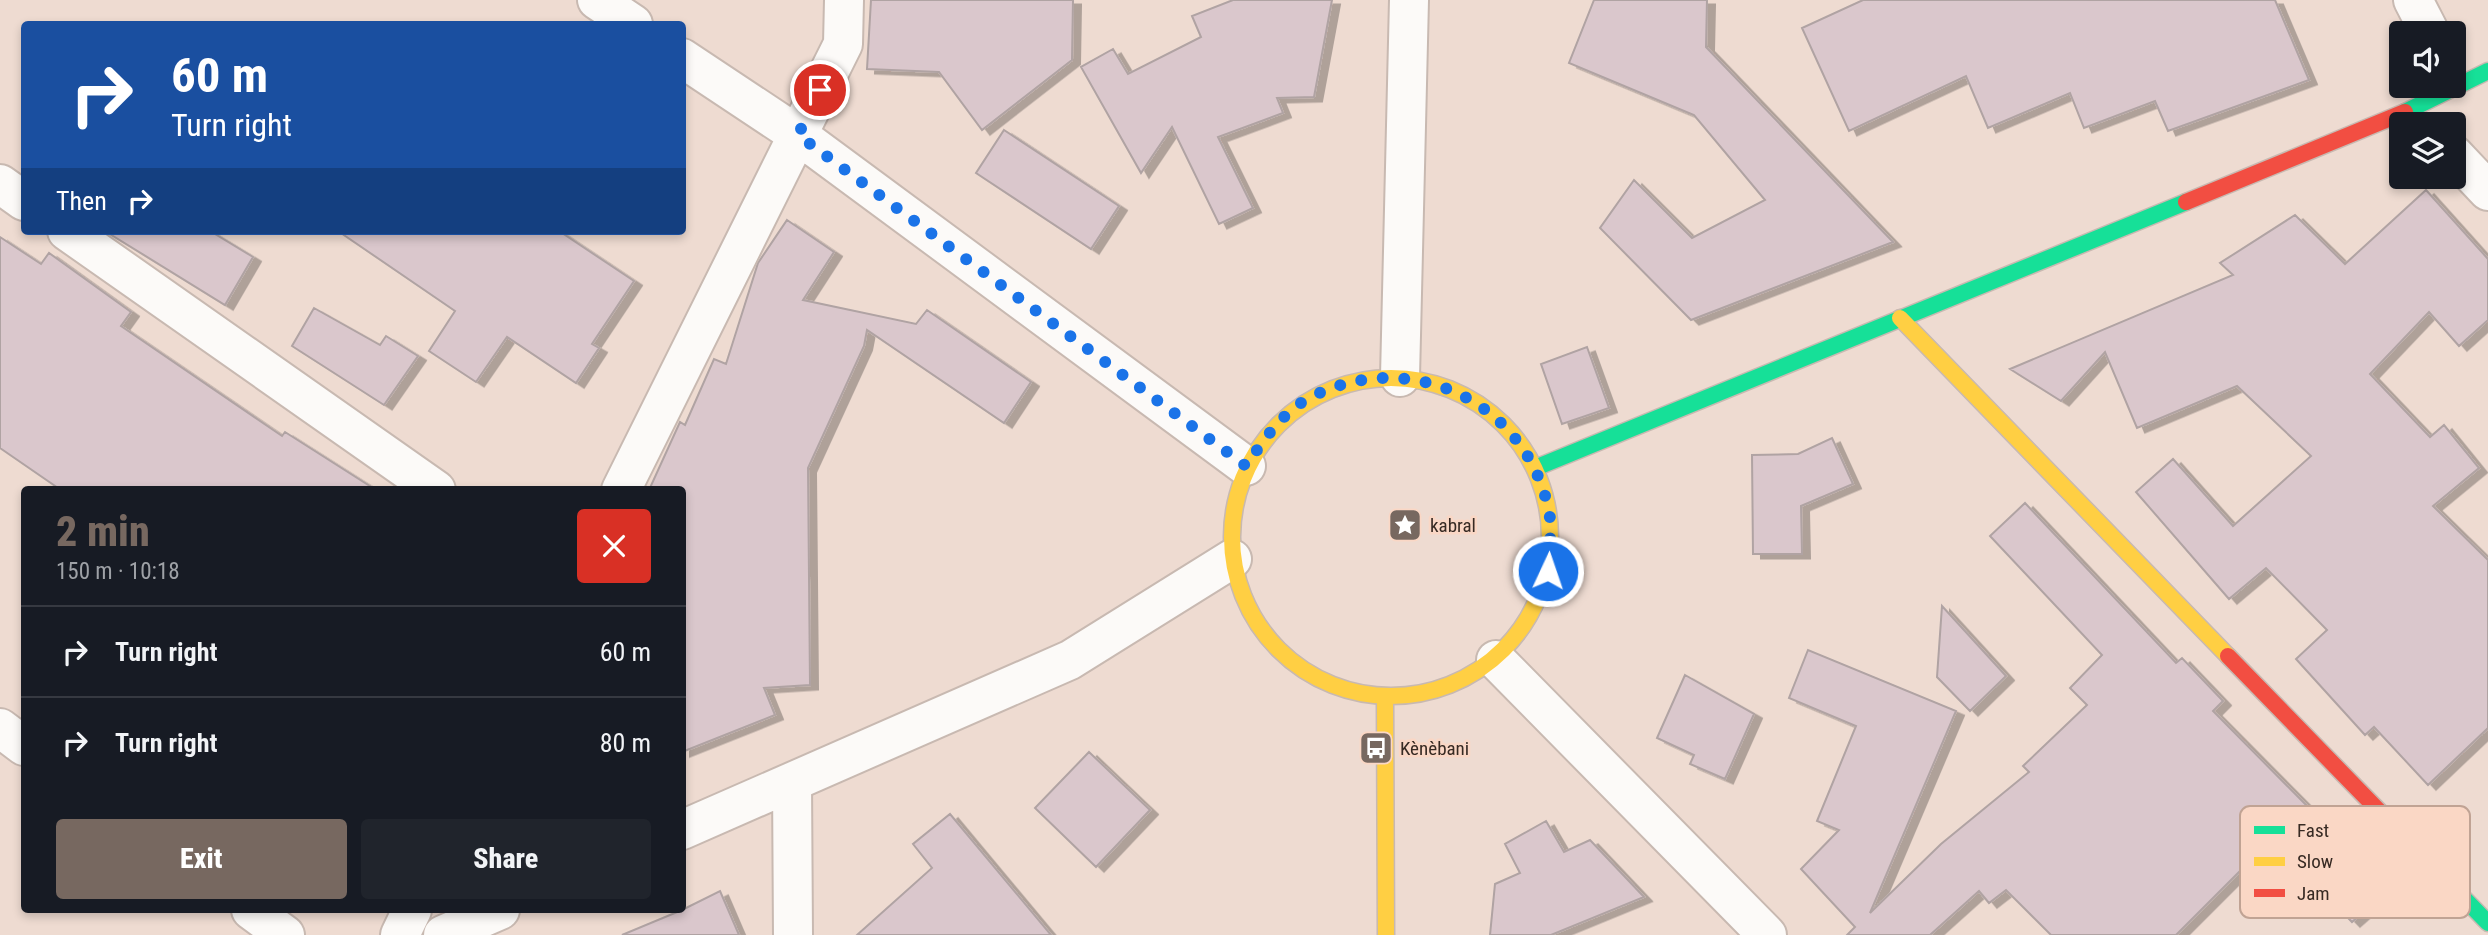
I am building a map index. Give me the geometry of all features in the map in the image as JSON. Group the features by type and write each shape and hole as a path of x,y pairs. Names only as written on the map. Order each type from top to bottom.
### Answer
{"street":[{"path":"597,0 628,21"},
{"path":"623,486 843,44 844,0"},
{"path":"1400,377 1409,0"},
{"path":"2413,0 2424,21"},
{"path":"686,61 798,135 1246,466"},
{"path":"2423,112 2442,98"},
{"path":"1535,468 1900,317 2389,128"},
{"path":"2466,168 2488,191"},
{"path":"0,184 21,199"},
{"path":"73,235 430,486"},
{"path":"1900,317 2374,806"},
{"path":"1400,377 1455,390 1502,421 1535,468 1550,519 1548,571 1529,620 1496,660 1462,681 1425,695 1385,698 1330,686 1283,656 1250,612 1232,559 1233,512 1246,466 1272,428 1309,398 1353,380 1400,377"},
{"path":"686,828 1070,660 1232,559"},
{"path":"1496,660 1767,935"},
{"path":"1385,698 1386,935"},
{"path":"0,728 21,744"},
{"path":"792,782 793,935"},
{"path":"2470,904 2488,923"},
{"path":"255,913 285,935"},
{"path":"400,935 411,913"},
{"path":"443,935 492,913"}],"building":[{"path":"871,0 1073,0 1072,60 982,130 939,72 867,69"},
{"path":"1233,0 1332,0 1314,97 1277,98 1283,113 1218,137 1253,208 1219,224 1172,127 1141,173 1081,67 1113,49 1128,74 1201,37 1192,16"},
{"path":"1594,0 1707,0 1706,47 1893,242 1691,320 1600,228 1634,180 1692,238 1765,200 1694,115 1569,63"},
{"path":"1863,0 2275,0 2309,80 2168,131 2155,101 2084,128 2070,93 1988,128 1966,76 1849,131 1802,28"},
{"path":"1004,130 1119,206 1091,249 976,173"},
{"path":"2426,190 2488,259 2488,320 2459,346 2429,312 2370,374 2430,437 2444,425 2479,468 2433,506 2488,560 2488,728 2428,785 2374,727 2365,735 2296,659 2327,630 2266,568 2229,599 2136,492 2173,459 2233,526 2311,456 2237,386 2137,428 2105,352 2061,401 2010,369 2233,275 2220,263 2295,215 2345,264"},
{"path":"787,220 834,252 803,300 916,324 927,310 1031,382 1004,423 867,330 864,346 808,468 810,685 764,688 775,715 686,750 686,486 651,486 680,422 685,425 714,359 726,364 758,263"},
{"path":"111,235 217,235 253,257 225,305"},
{"path":"344,235 565,235 634,281 592,344 599,348 576,383 507,337 476,382 429,351 455,311"},
{"path":"0,237 41,264 49,253 131,312 121,326 282,436 285,432 370,486 55,486 0,448"},
{"path":"314,308 380,345 386,336 418,356 384,405 292,346"},
{"path":"1587,347 1609,408 1562,424 1541,364"},
{"path":"1832,438 1853,484 1801,506 1802,554 1753,554 1752,455 1798,454"},
{"path":"2025,503 2176,663 2182,658 2223,701 2213,711 2307,806 2240,806 2240,871 2176,935 2051,935 2006,890 1989,903 1979,891 1930,935 1847,935 1855,927 1801,869 1839,830 1817,821 1856,726 1789,698 1808,650 1956,711 1870,913 1941,844 2029,772 2023,766 2087,705 2070,688 2102,655 1990,536"},
{"path":"1942,606 2006,676 1970,711 1937,677"},
{"path":"1685,675 1754,714 1725,779 1690,764 1694,755 1657,738"},
{"path":"1089,752 1150,810 1096,867 1035,808"},
{"path":"950,814 1051,935 857,935 932,868 913,844"},
{"path":"1546,821 1564,852 1590,840 1644,897 1551,935 1490,935 1495,884 1520,873 1505,844"},
{"path":"720,891 739,935 622,935 675,913 686,913 686,908"}],"traffic: fast":[{"path":"2405,112 2488,71"},
{"path":"1535,468 2186,202"},
{"path":"2470,904 2488,923"}],"traffic: slow":[{"path":"1900,318 2228,656"},
{"path":"1375,378 1407,378 1437,384 1466,396 1504,424 1524,448 1538,476 1550,521 1550,537 1550,553 1538,598 1524,626 1504,650 1480,670 1437,690 1407,696 1375,696 1345,690 1302,670 1278,650 1258,626 1238,583 1232,553 1232,521 1238,491 1258,448 1278,424 1302,404 1345,384 1375,378"},
{"path":"1385,698 1386,935"}],"traffic: jam":[{"path":"2186,202 2389,119"},
{"path":"2228,656 2374,806"}],"place":[{"name":"kabral","path":"1405,525"},
{"name":"Kènèbani","path":"1376,748"}],"route":[{"path":"820,90 798,135 1246,466 1272,428 1309,398 1353,380 1400,377 1455,390 1502,421 1535,468 1550,519 1548,571"}]}
